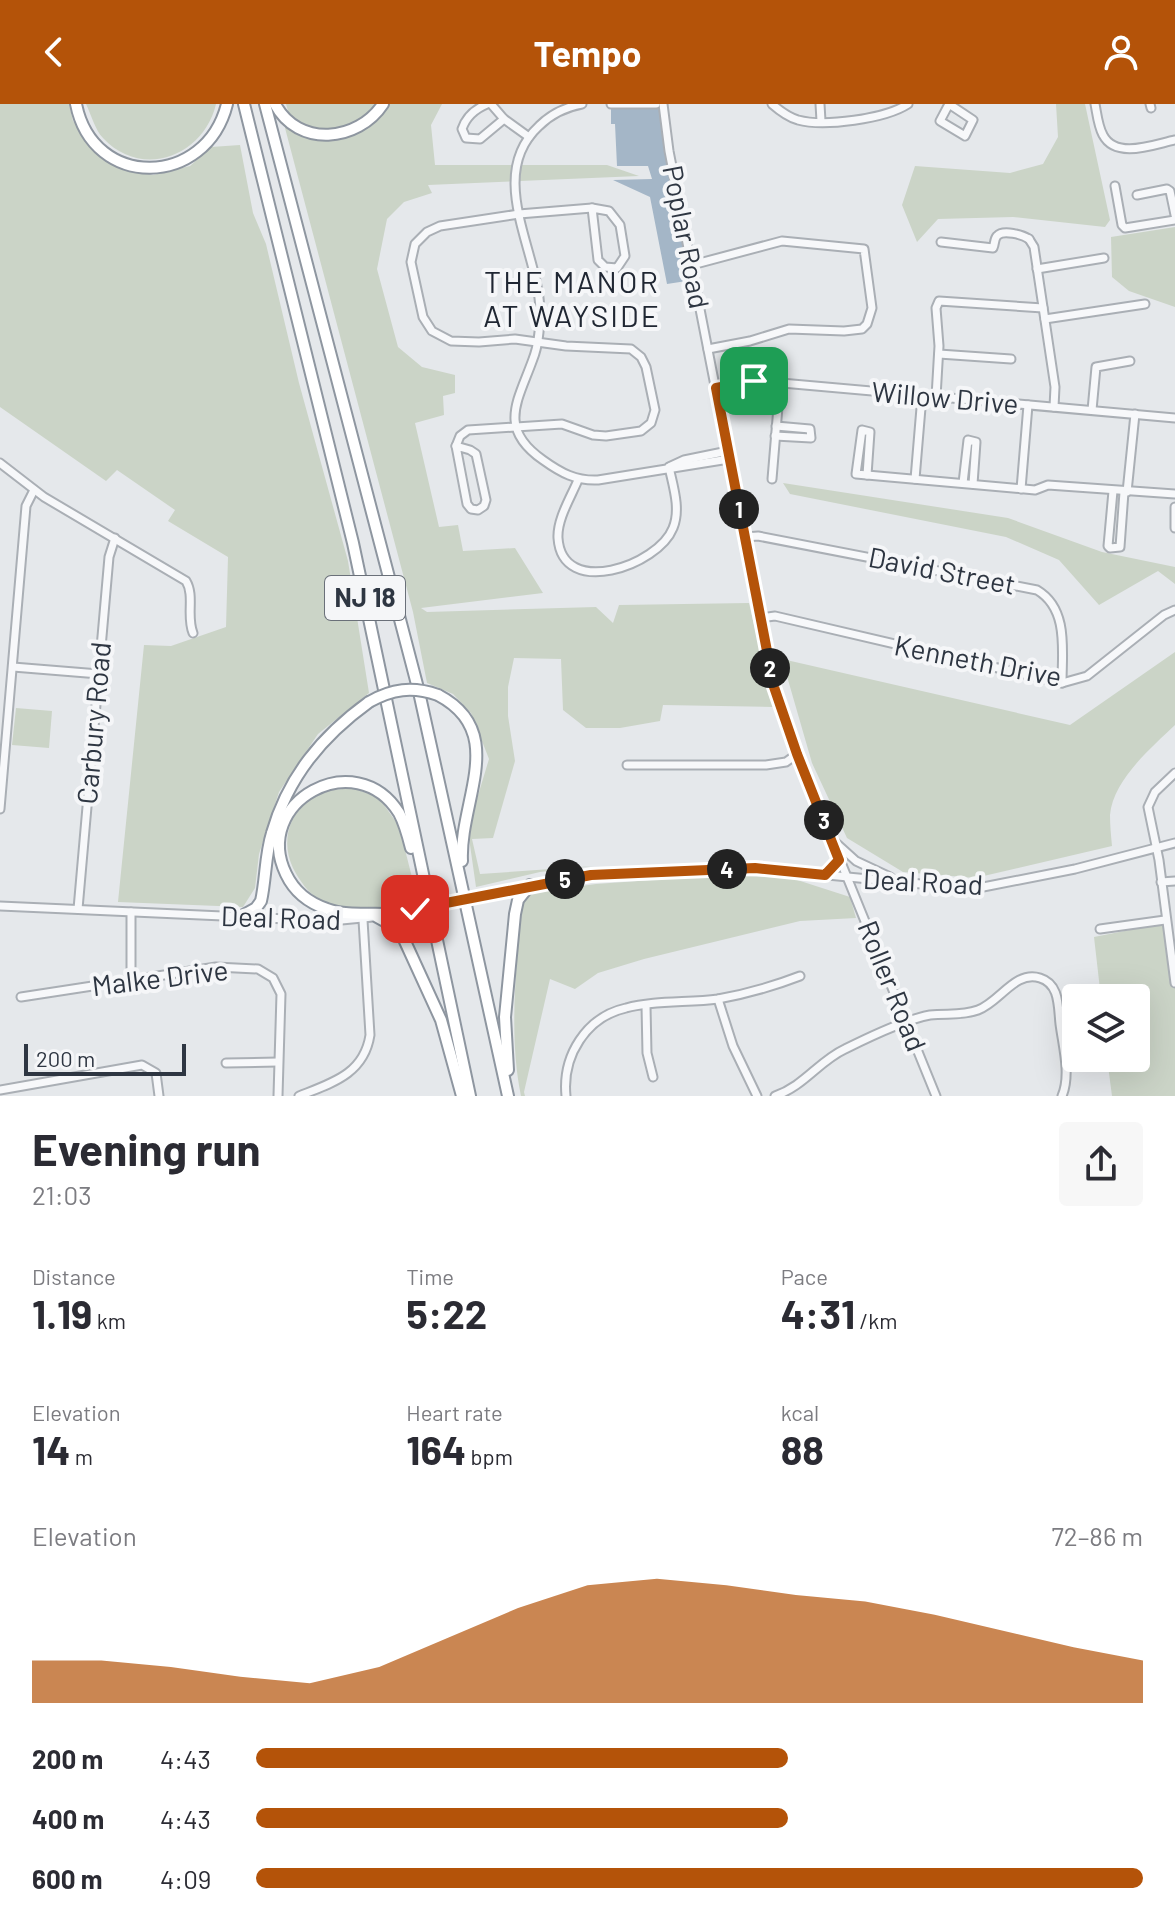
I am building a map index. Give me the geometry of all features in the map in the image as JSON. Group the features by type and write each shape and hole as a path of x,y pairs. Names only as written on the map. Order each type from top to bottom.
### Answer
{"highway":[{"path":"76,104 85,130 103,151 127,164 151,168 175,164 202,149 220,125 227,104"},
{"name":"NJ 18","path":"244,104 353,543 470,1096"},
{"name":"NJ 18","path":"265,104 399,613 463,883 508,1096"},
{"path":"275,104 282,116 299,128 333,135 365,124 383,104"},
{"path":"240,917 256,908 261,901 271,835 297,775 332,732 369,702 399,689 424,690 453,704 464,716 477,746 476,767 462,835 463,883"},
{"path":"425,892 404,824 384,796 362,785 342,782 326,784 306,794 291,810 280,835 281,862 290,882 304,897 329,910 383,915 395,927 403,937 444,1029 462,1096"},
{"path":"508,1096 505,1033 508,973 516,904 530,885"}],"street":[{"path":"504,119 480,139 466,138 462,129 475,110 489,104 529,137"},
{"path":"582,104 551,116 529,137 516,172 519,214 540,300 537,341 515,401 514,416 519,436 530,450 560,472 578,480 598,480 685,467 728,455"},
{"path":"611,104 656,104"},
{"name":"Poplar Road","path":"663,104 669,151 774,687 846,877"},
{"path":"772,104 793,118 821,121 879,117 908,104"},
{"path":"820,104 821,121"},
{"path":"949,104 973,120 965,136 940,121 949,104"},
{"path":"1095,104 1101,132 1115,146 1130,148 1175,140"},
{"path":"1115,186 1125,228 1175,217 1167,189 1137,195"},
{"path":"456,446 470,450 477,457 486,500 478,510 471,509 467,504 456,446 462,433 468,430 562,424 593,435 606,436 643,430 651,423 655,415 646,367 636,352 626,347 566,346 515,339 456,342 432,331 423,317 411,269 411,256 415,244 432,229 519,214 592,208 609,211 620,225 625,256 617,268 605,267 598,260 592,208"},
{"path":"1029,239 1036,231"},
{"path":"941,242 993,248 996,237 1001,233 1023,235 1033,243 1056,388 1054,407"},
{"path":"692,265 774,242 864,249 872,308 862,329 789,329 708,349"},
{"path":"1037,269 1104,258"},
{"path":"936,397 939,354 936,308 939,301 1043,308"},
{"path":"1045,319 1145,304"},
{"path":"939,354 1011,359"},
{"path":"1092,410 1096,367 1130,361"},
{"name":"Willow Drive","path":"716,388 754,381 1175,418"},
{"path":"772,479 780,383"},
{"path":"915,479 922,396"},
{"path":"1021,489 1028,405"},
{"path":"1113,491 1110,548 1120,547 1135,414"},
{"path":"775,436 811,438 810,429 776,426"},
{"path":"867,475 870,432 862,430 856,474 867,475 963,483 1021,489 1040,489 1048,485 1175,494"},
{"path":"963,483 968,440 976,442 973,484"},
{"path":"0,463 34,490 188,584 189,619 193,633"},
{"path":"578,480 559,528 559,546 565,558 575,567 606,571 643,559 669,536 677,512 669,467"},
{"path":"0,809 3,741 13,667 26,506 34,490"},
{"path":"1175,507 1175,528"},
{"name":"David Street","path":"745,537 758,536 1037,590 1051,601 1061,622 1062,683"},
{"name":"Carbury Road","path":"78,909 109,557 115,538"},
{"name":"Kenneth Drive","path":"760,618 775,616 1062,683 1087,676 1164,615 1175,610"},
{"path":"13,667 99,674"},
{"path":"627,765 766,765 786,762 797,754"},
{"path":"1175,773 1149,802 1175,983"},
{"path":"833,840 856,861 896,883"},
{"name":"Deal Road","path":"0,906 363,920 591,875 719,869 764,869 957,888 989,887 1175,843"},
{"path":"825,875 839,860"},
{"name":"Roller Road","path":"846,877 936,1096"},
{"path":"1161,882 1175,881"},
{"path":"131,912 131,979"},
{"path":"299,1096 345,1077 366,1053 370,1035 363,920"},
{"path":"1100,929 1165,920"},
{"name":"Malke Drive","path":"21,997 216,967 251,968 265,972 276,982 281,994 278,1096"},
{"path":"566,1096 567,1069 583,1035 618,1010 718,999 800,976"},
{"path":"775,1096 797,1086 844,1049 929,1016 980,1010 1027,976 1047,980 1057,995 1066,1080 1062,1096"},
{"path":"718,999 733,1046 757,1096"},
{"path":"646,1006 647,1053 653,1077"},
{"path":"226,1063 278,1062"},
{"path":"0,1090 139,1065 147,1066 156,1073 159,1096"}],"shaded area":[{"path":"0,104 69,104 73,121 93,146 117,166 153,175 190,166 211,147 240,145 253,213 266,244 299,383 348,561 369,693 318,734 279,792 259,854 255,888 243,907 118,902 144,645 171,646 226,627 228,557 168,521 175,510 117,470 106,481 0,407"},
{"path":"86,104 216,104 199,137 185,149 153,159 135,158 119,151 103,138"},
{"path":"286,104 442,104 431,125 435,165 607,165 639,176 428,185 432,193 404,202 387,219 377,269 398,347 422,367 455,375 455,393 443,396 444,415 415,423 439,527 458,525 463,551 515,548 543,593 421,608 427,612 596,607 613,623 619,605 749,603 773,707 663,705 660,721 620,728 586,728 563,710 561,659 514,658 508,687 508,716 515,761 493,838 472,839 480,874 594,866 540,872 476,887 469,838 489,759 471,713 453,694 427,683 413,612 285,128"},
{"path":"1056,104 1085,104 1110,220 1105,227 1013,217 938,219 917,242 902,205 915,166 1010,173 1043,164 1058,137"},
{"path":"1175,227 1175,307 1129,291 1112,277 1111,237"},
{"path":"783,483 1008,518 1102,552 1175,567 1175,584 1158,571 1099,605 1059,560 1006,537 790,494"},
{"path":"1175,652 1175,725 1135,766 1118,789 1110,815 1112,846 975,878 903,872 847,838 812,763 782,659 1070,725"},
{"path":"16,708 52,711 49,748 12,745"},
{"path":"353,788 379,798 399,826 418,901 369,909 332,906 312,895 295,873 287,844 288,832 298,811 317,796 332,790"},
{"path":"722,875 791,878 850,897 856,918 800,921 644,959 598,973 575,989 550,979 525,1096 521,1096 515,1048 515,998 522,900 528,893 596,884"},
{"path":"1165,923 1175,972 1175,1096 1112,1096 1109,1072 1150,1072 1150,984 1099,984 1094,937"}],"water":[{"path":"611,104 666,104 693,280 667,284 650,197 613,180 652,179 648,166 617,166"}],"district":[{"name":"THE MANOR AT WAYSIDE","path":"572,300"}],"route":[{"path":"415,909 591,875 755,868 825,875 839,860 774,687 716,388 754,381"}]}
